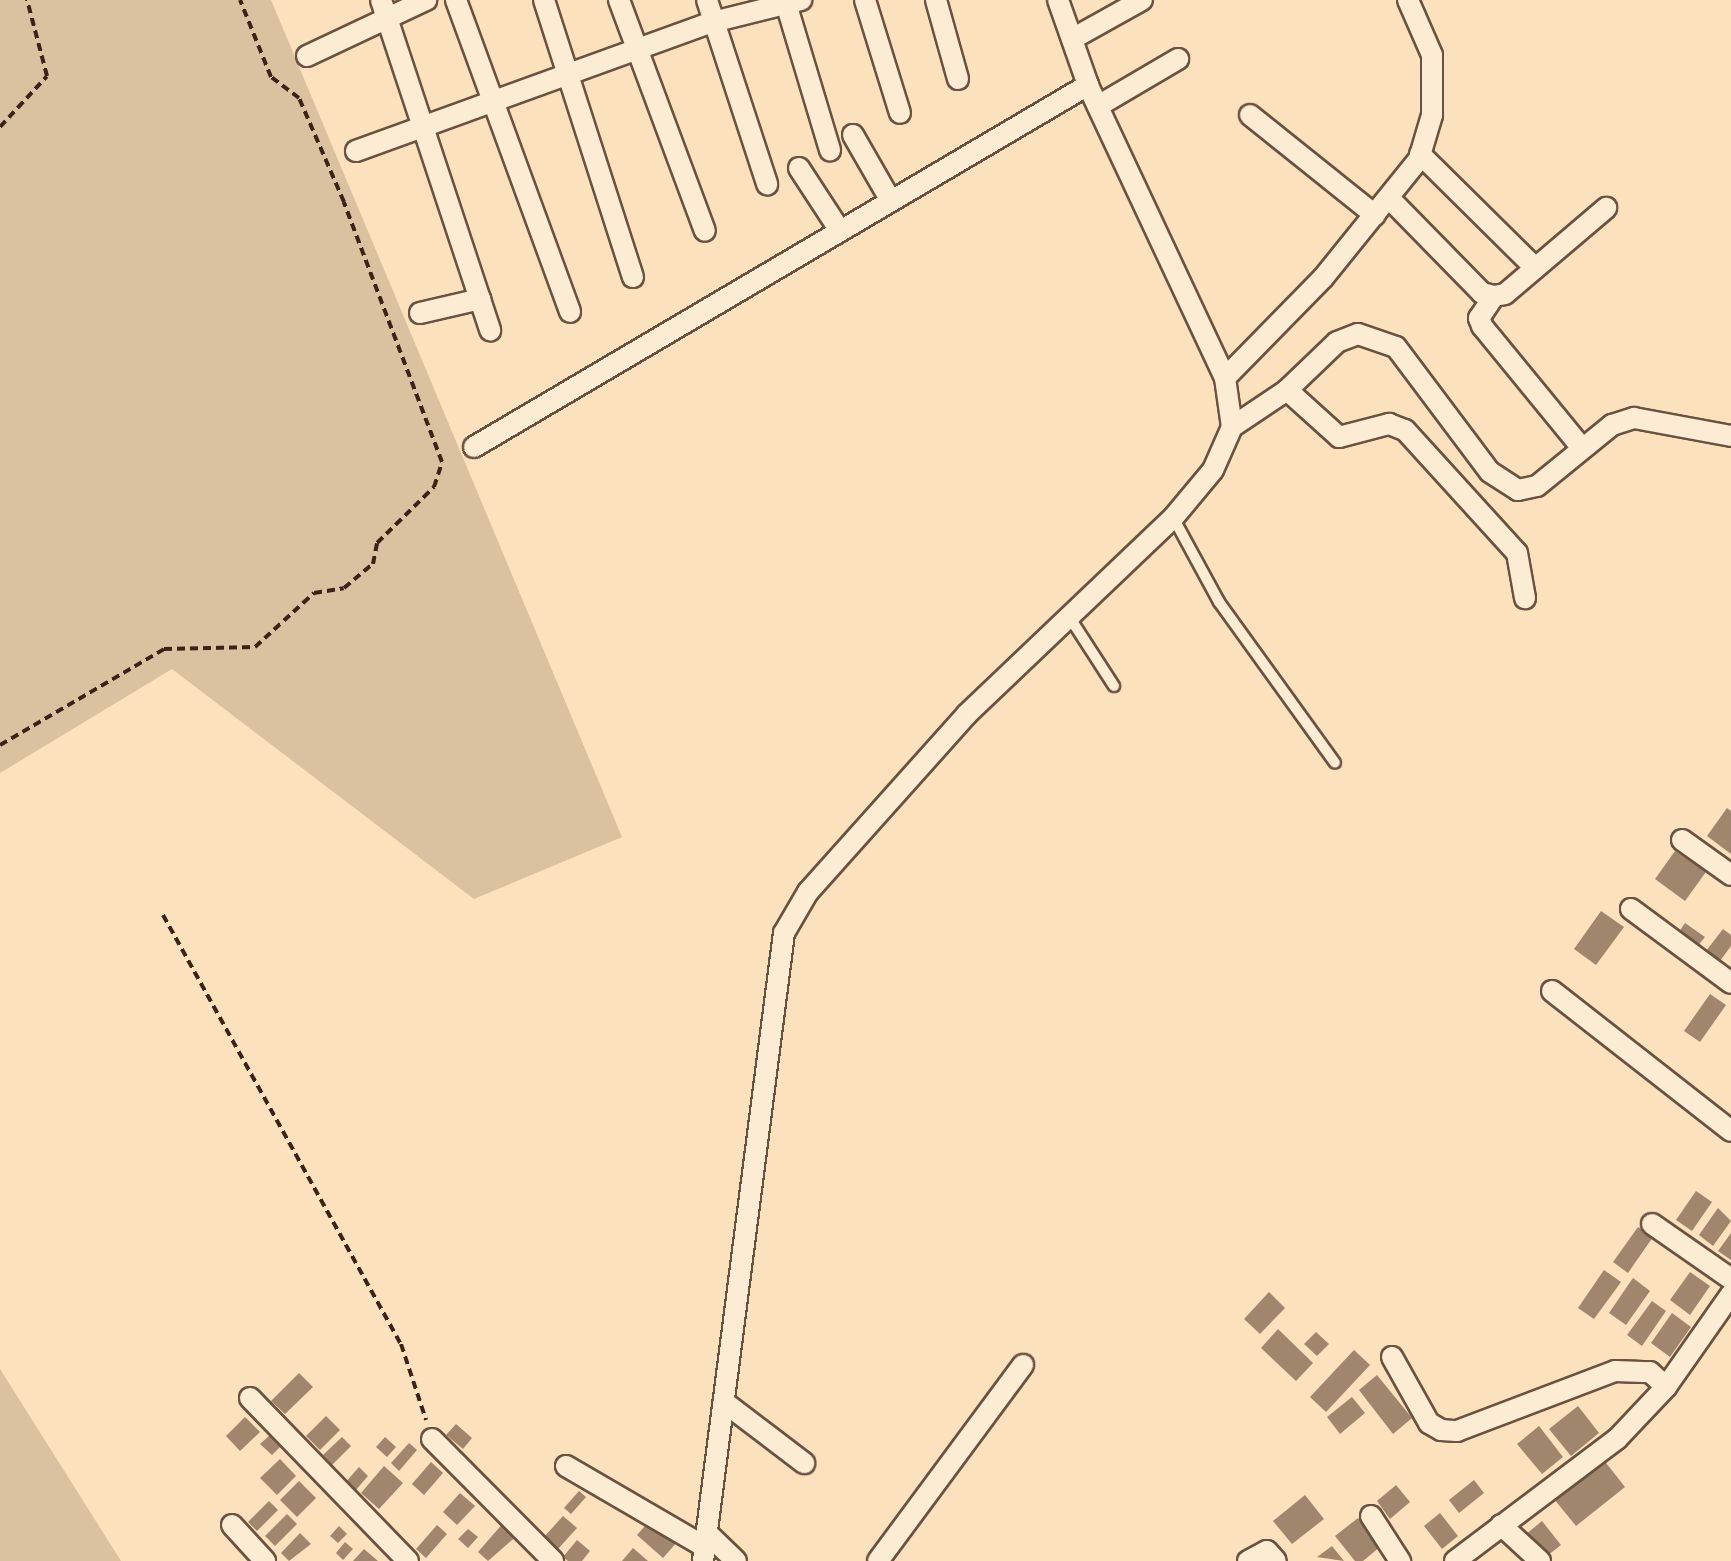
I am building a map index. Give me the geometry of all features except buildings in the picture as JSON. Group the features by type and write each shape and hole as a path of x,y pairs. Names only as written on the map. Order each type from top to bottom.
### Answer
{"street":[{"path":"306,56 384,10 426,0"},
{"path":"456,0 570,312"},
{"path":"544,0 634,277"},
{"path":"620,0 634,51 705,231"},
{"path":"707,0 767,184"},
{"path":"865,0 900,113"},
{"path":"936,0 958,79"},
{"path":"705,1547 784,933 808,892 954,729 1174,518 1213,470 1232,427 1225,378 1088,84 1058,0"},
{"path":"1072,39 1142,0"},
{"path":"1225,378 1375,216 1420,154 1432,116 1432,55 1408,0"},
{"path":"356,151 713,22 791,2 830,150"},
{"path":"384,10 490,330"},
{"path":"1098,106 1178,59"},
{"path":"474,447 1088,84"},
{"path":"1250,115 1375,216"},
{"path":"853,135 891,201"},
{"path":"1420,154 1535,268"},
{"path":"799,168 840,231"},
{"path":"1389,198 1482,293 1494,296"},
{"path":"1581,447 1479,318 1494,296 1535,268 1606,208"},
{"path":"420,313 480,299"},
{"path":"1232,427 1287,390 1337,342 1358,334 1396,347 1504,486 1537,486 1581,447 1634,418 1731,436"},
{"path":"1287,390 1339,438 1389,424 1405,430 1517,553 1525,598"},
{"path":"1682,840 1731,875"},
{"path":"1631,910 1731,983"},
{"path":"1552,990 1731,1131"},
{"path":"1652,1224 1731,1279"},
{"path":"1455,1561 1617,1438 1666,1387 1731,1294"},
{"path":"1392,1357 1429,1423 1456,1432 1633,1368 1666,1387"},
{"path":"878,1561 1023,1365"},
{"path":"250,1398 408,1561"},
{"path":"724,1402 804,1463"},
{"path":"432,1438 553,1561"},
{"path":"566,1466 736,1561"},
{"path":"1371,1516 1400,1561"},
{"path":"232,1525 265,1561"},
{"path":"1501,1525 1540,1561"},
{"path":"1248,1561 1267,1552 1276,1561"}],"lane":[{"path":"1174,518 1220,602 1335,763"},
{"path":"1070,618 1114,686"}],"path":[{"path":"0,127 47,76 27,0"},
{"path":"0,746 164,650 255,647 314,594 344,588 373,564 377,543 434,487 442,462 344,202 299,98 271,77 240,0"},
{"path":"164,915 401,1344 432,1438"}],"shaded area":[{"path":"0,0 271,0 622,837 474,899 172,669 0,773"},
{"path":"0,1369 121,1561 0,1561"}]}
